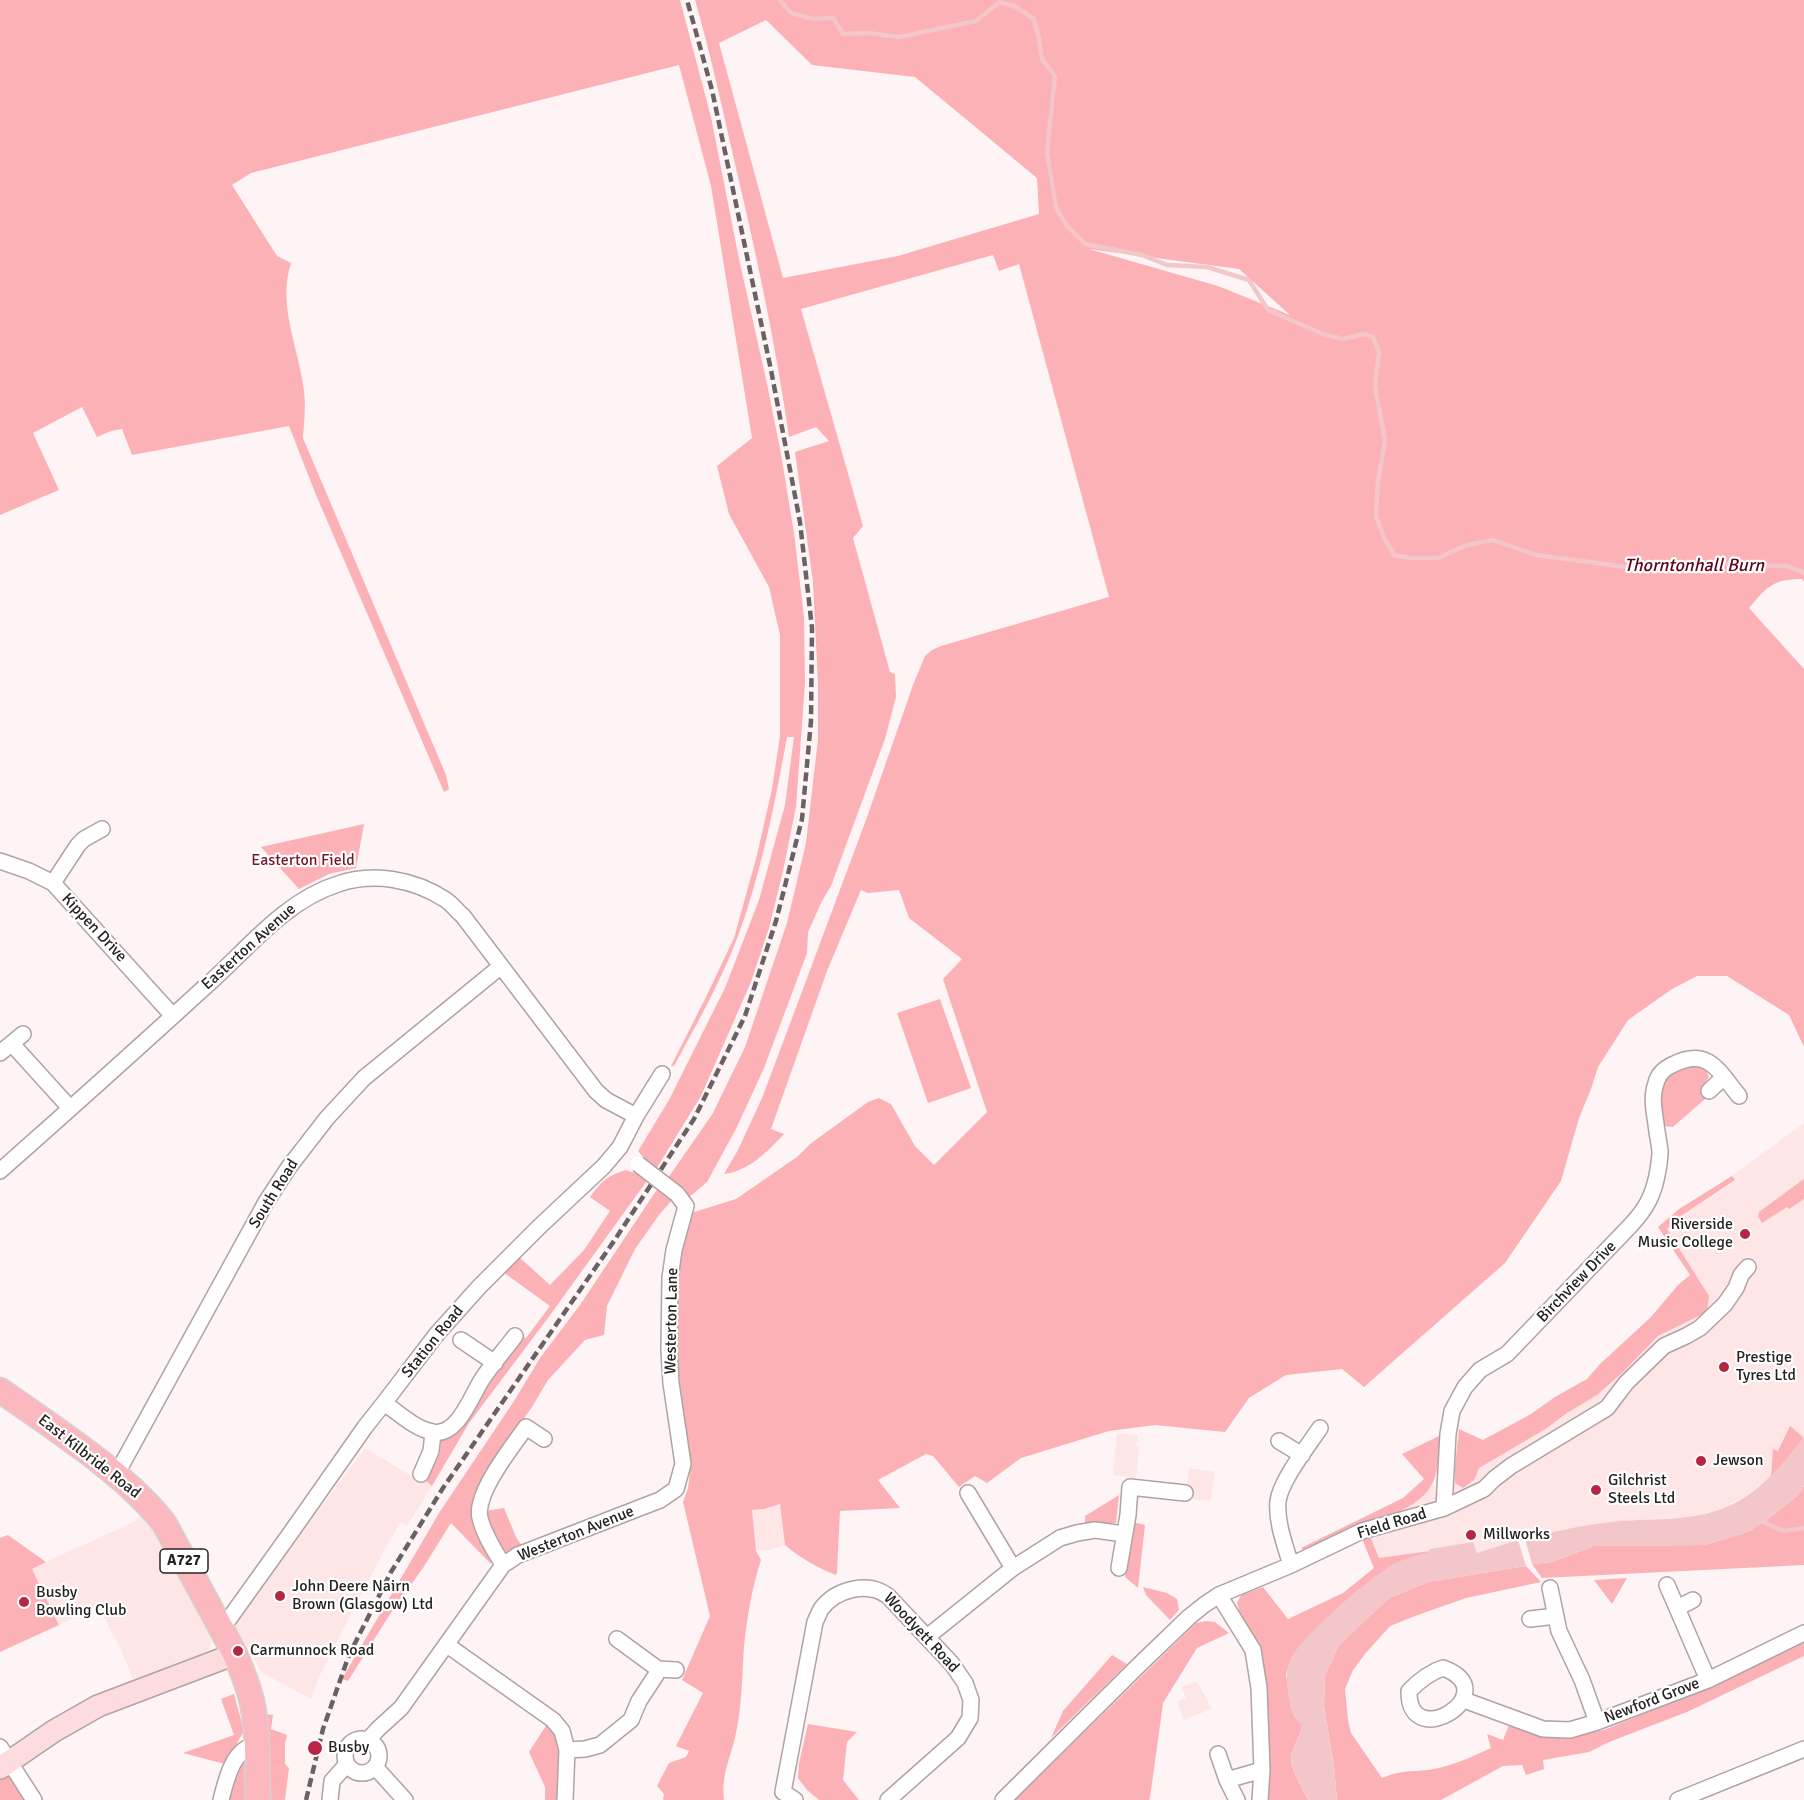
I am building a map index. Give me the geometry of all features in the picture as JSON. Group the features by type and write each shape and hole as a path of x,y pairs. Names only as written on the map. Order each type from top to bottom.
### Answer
{"main road":[{"name":"East Kilbride Road","path":"0,1390 116,1475 152,1507 164,1522 235,1654 251,1698 257,1745 258,1800"},
{"path":"3,1759 98,1706 235,1654"}],"street":[{"path":"53,883 78,845 102,829"},
{"name":"Kippen Drive","path":"0,861 22,868 53,883 173,1016"},
{"name":"Easterton Avenue","path":"0,1171 301,900 318,891 356,879 391,879 411,883 447,901 463,916 596,1091 606,1100 636,1116"},
{"name":"South Road","path":"116,1475 266,1202 289,1167 327,1118 364,1078 500,967"},
{"path":"12,1044 70,1108"},
{"name":"Birchview Drive","path":"1444,1508 1448,1434 1452,1411 1465,1387 1480,1370 1507,1354 1643,1212 1650,1199 1656,1184 1660,1153 1653,1102 1660,1073 1677,1062 1703,1058 1714,1066 1739,1096"},
{"name":"Station Road","path":"219,1623 229,1619 365,1426 436,1335 472,1295 539,1227 604,1166 620,1147 662,1074"},
{"path":"1708,1091 1724,1077"},
{"name":"Westerton Lane","path":"620,1147 681,1200 670,1278 671,1383 683,1464 676,1489"},
{"name":"Field Road","path":"1003,1800 1189,1617 1219,1595 1362,1532 1444,1508 1484,1489 1511,1466 1607,1408 1626,1383 1664,1346 1700,1328 1725,1304 1748,1267"},
{"path":"384,1403 418,1426 433,1433 443,1432 460,1418 481,1381 515,1336"},
{"path":"461,1340 495,1363"},
{"path":"503,1565 482,1526 479,1516 480,1503 494,1472 526,1427 544,1439"},
{"path":"1291,1565 1280,1527 1278,1503 1281,1490 1320,1428"},
{"path":"421,1474 431,1450 433,1433"},
{"path":"1279,1442 1302,1455"},
{"path":"1119,1568 1130,1487 1185,1493"},
{"name":"Westerton Avenue","path":"368,1740 401,1708 503,1565 518,1555 660,1500 676,1489"},
{"path":"968,1492 1013,1568"},
{"path":"927,1637 1013,1568 1060,1538 1095,1530 1124,1534"},
{"name":"Newford Grove","path":"1667,1585 1708,1680"},
{"name":"Woodyett Road","path":"783,1797 815,1622 821,1609 829,1601 845,1592 868,1587 880,1589 888,1596 952,1664 965,1683 971,1700 970,1718 958,1738 888,1800"},
{"name":"Newford Grove","path":"1550,1588 1559,1631 1582,1680 1597,1722"},
{"path":"1219,1595 1253,1650 1259,1688 1262,1770 1260,1800"},
{"path":"1677,1608 1693,1600"},
{"path":"1530,1619 1556,1616"},
{"name":"Newford Grove","path":"1464,1700 1543,1729 1570,1730 1708,1680 1804,1633"},
{"path":"617,1639 658,1669 676,1670"},
{"path":"447,1645 553,1719 561,1731 567,1750 565,1800"},
{"path":"567,1750 600,1745 632,1720 639,1701 658,1669"},
{"path":"368,1740 379,1752 380,1758 376,1768 366,1774 355,1772 347,1764 346,1751 355,1741 368,1740"},
{"path":"221,1800 233,1764 248,1746 257,1745"},
{"path":"1678,1800 1804,1749"},
{"path":"1218,1754 1237,1800"},
{"path":"3,1759 34,1800"},
{"path":"330,1800 332,1781 347,1764"},
{"path":"376,1768 405,1800"},
{"path":"1227,1780 1262,1770"}],"shaded area":[{"path":"1804,1123 1804,1438 1771,1478 1722,1509 1687,1517 1610,1522 1550,1533 1476,1553 1473,1542 1379,1558 1370,1536 1370,1521 1406,1508 1419,1500 1431,1486 1455,1483 1463,1488 1474,1480 1478,1468 1547,1428 1622,1373 1658,1336 1707,1312 1709,1296 1667,1229 1681,1216 1735,1181 1732,1176"},
{"path":"1117,1433 1138,1435 1136,1478 1113,1475"},
{"path":"1804,1438 1804,1486 1798,1495 1748,1532 1704,1545 1594,1546 1552,1562 1532,1564 1525,1539 1600,1523 1694,1516 1734,1504 1767,1480"},
{"path":"365,1448 432,1486 407,1526 400,1522 321,1673 311,1699 261,1672 234,1623"},
{"path":"1189,1468 1215,1472 1211,1501 1186,1498"},
{"path":"781,1504 785,1545 756,1551 752,1510"},
{"path":"143,1512 211,1639 210,1648 204,1655 134,1682 122,1652 98,1605 59,1625 32,1568 134,1522"},
{"path":"1518,1540 1526,1566 1428,1582 1389,1598 1339,1645 1325,1675 1324,1706 1337,1800 1308,1800 1295,1774 1291,1758 1302,1725 1293,1714 1287,1687 1288,1667 1296,1650 1335,1610 1390,1566 1429,1552 1430,1549 1473,1542 1477,1553"},
{"path":"1197,1681 1211,1709 1184,1720 1177,1702 1186,1698 1182,1687"}],"green space":[{"path":"0,0 680,0 711,117 781,454 794,533 804,617 805,683 796,807 769,928 751,982 701,1096 655,1171 638,1151 669,1100 725,988 759,900 785,805 794,737 787,737 764,850 738,936 703,1011 674,1066 671,1066 734,938 757,855 772,789 780,736 780,635 769,587 729,514 717,466 752,438 711,186 679,65 251,173 232,185 277,256 291,263 286,295 290,327 304,391 303,438 446,775 449,789 444,792 316,495 289,426 132,455 122,429 97,437 82,407 33,433 59,490 0,515"},
{"path":"695,0 1804,0 1804,582 1802,579 1792,579 1777,583 1766,590 1749,608 1804,669 1804,1047 1789,1015 1727,976 1697,976 1672,989 1628,1020 1598,1067 1579,1118 1561,1181 1505,1263 1364,1387 1342,1369 1286,1375 1249,1398 1225,1432 1155,1425 1109,1431 1021,1458 987,1483 975,1476 959,1487 933,1456 926,1454 878,1480 900,1508 840,1511 836,1575 809,1562 785,1545 780,1504 752,1510 756,1551 761,1560 748,1614 740,1712 725,1774 724,1800 663,1800 664,1794 657,1786 669,1763 686,1757 689,1751 676,1746 703,1693 682,1680 710,1616 683,1502 690,1472 675,1366 677,1264 691,1213 736,1199 797,1157 810,1144 868,1102 879,1098 891,1104 915,1146 934,1165 987,1112 943,979 962,959 909,918 899,890 868,893 861,890 827,971 771,1129 784,1134 749,1165 724,1174 762,1098 925,656 941,646 1109,597 1019,264 999,271 993,255 801,309 863,526 853,538 890,672 895,674 896,697 885,739 831,886 808,932 807,953 764,1068 737,1127 707,1182 688,1198 668,1178 713,1113 745,1047 787,923 806,843 818,739 818,684 813,582 795,452 829,441 816,427 789,437 759,268","holes":["766,20 812,65 915,77 1037,178 1039,214 898,256 783,278 719,43","1089,249 1239,269 1290,315 1218,286"]},
{"name":"Easterton Field","path":"364,824 356,868 329,874 299,889 261,847"},
{"path":"940,999 971,1088 928,1103 897,1013"},
{"path":"1700,1066 1706,1070 1709,1077 1702,1088 1706,1098 1673,1127 1663,1126 1662,1092 1668,1076 1681,1067"},
{"path":"626,1170 649,1178 469,1423 432,1486 426,1481 440,1453 441,1440 452,1435 524,1337 526,1338 550,1306 503,1272 519,1257 550,1285 584,1250 610,1211 590,1197 605,1180"},
{"path":"1732,1176 1735,1180 1681,1216 1667,1229 1709,1296 1707,1312 1658,1336 1597,1395 1479,1468 1474,1480 1463,1488 1455,1483 1459,1429 1483,1440 1531,1414 1587,1379 1651,1317 1678,1285 1690,1275 1658,1227 1679,1209"},
{"path":"1804,1179 1804,1199 1762,1223 1758,1216 1759,1212"},
{"path":"660,1185 673,1199 635,1249 607,1306 604,1335 585,1340 548,1380 480,1482 476,1506 496,1559 490,1563 451,1523 348,1681 342,1679 439,1513 540,1358 580,1305"},
{"path":"1790,1426 1804,1438 1771,1478 1773,1449 1778,1451"},
{"path":"1439,1436 1436,1474 1427,1492 1419,1500 1395,1513 1338,1533 1305,1551 1301,1548 1403,1498 1424,1479 1402,1454"},
{"path":"1804,1486 1804,1565 1542,1578 1532,1564 1552,1562 1594,1546 1704,1545 1748,1532 1798,1495"},
{"path":"1119,1495 1116,1523 1085,1523 1085,1516"},
{"path":"504,1508 522,1546 507,1552 498,1546 487,1523 485,1511"},
{"path":"1133,1522 1145,1525 1138,1588 1125,1577"},
{"name":"Busby Bowling Club","path":"8,1535 46,1562 32,1569 59,1625 0,1652 0,1538"},
{"path":"1370,1536 1379,1558 1430,1551 1291,1659 1286,1675 1294,1716 1302,1725 1291,1758 1295,1774 1308,1800 1269,1800 1260,1645 1240,1614 1237,1603 1241,1595 1263,1587 1288,1619 1343,1593 1374,1568 1362,1539"},
{"path":"1526,1566 1541,1582 1466,1598 1390,1626 1353,1670 1345,1689 1351,1733 1382,1778 1400,1772 1436,1769 1468,1758 1491,1748 1487,1734 1503,1740 1509,1725 1533,1731 1581,1735 1604,1730 1707,1688 1804,1643 1804,1656 1687,1712 1589,1752 1543,1760 1544,1769 1526,1775 1522,1765 1503,1766 1441,1800 1337,1800 1324,1706 1325,1675 1339,1645 1389,1598 1428,1582"},
{"path":"1627,1578 1612,1604 1594,1580"},
{"path":"1143,1587 1167,1593 1177,1599 1179,1610 1170,1620 1146,1595"},
{"path":"1215,1622 1229,1633 1197,1648 1163,1703 1149,1800 1015,1800 1196,1623"},
{"path":"1112,1655 1127,1664 1051,1738 1063,1711"},
{"path":"234,1694 244,1731 225,1764 183,1753 234,1735 221,1699"},
{"path":"266,1714 273,1715 271,1729 287,1735 285,1764 289,1768 285,1800 268,1800"},
{"path":"547,1724 556,1734 560,1744 558,1800 545,1800 545,1787 529,1752"},
{"path":"808,1724 857,1732 847,1742 843,1780 859,1800 819,1800 798,1778"},
{"path":"245,1757 248,1800 228,1800 236,1771"},
{"path":"8,1771 26,1800 0,1800 0,1776"}],"waterway":[{"name":"Thorntonhall Burn","path":"780,0 791,13 814,19 833,18 843,34 869,33 899,37 976,21 1000,2 1014,6 1034,19 1042,59 1055,76 1047,152 1056,208 1067,226 1085,244 1142,255 1167,265 1207,267 1249,280 1268,310 1323,334 1343,339 1365,334 1373,337 1379,352 1375,386 1385,441 1378,482 1376,516 1384,538 1394,555 1410,558 1438,558 1467,545 1493,540 1536,555 1634,568 1723,564 1787,566 1804,573"},
{"path":"1758,1520 1784,1531 1804,1528"}],"railway":[{"path":"306,1800 323,1729 349,1655 391,1572 443,1488 614,1241 694,1119 745,1016 776,921 802,819 811,721 812,628 800,522 771,370 712,90 687,0"}],"place":[{"name":"Riverside Music College","path":"1745,1234"},
{"name":"Prestige Tyres Ltd","path":"1724,1367"},
{"name":"Jewson","path":"1701,1461"},
{"name":"Gilchrist Steels Ltd","path":"1596,1490"},
{"name":"Millworks","path":"1471,1535"},
{"name":"John Deere Nairn Brown (Glasgow) Ltd","path":"280,1596"},
{"name":"Busby Bowling Club","path":"24,1602"},
{"name":"Carmunnock Road","path":"238,1651"},
{"name":"Busby","path":"315,1748"}]}
